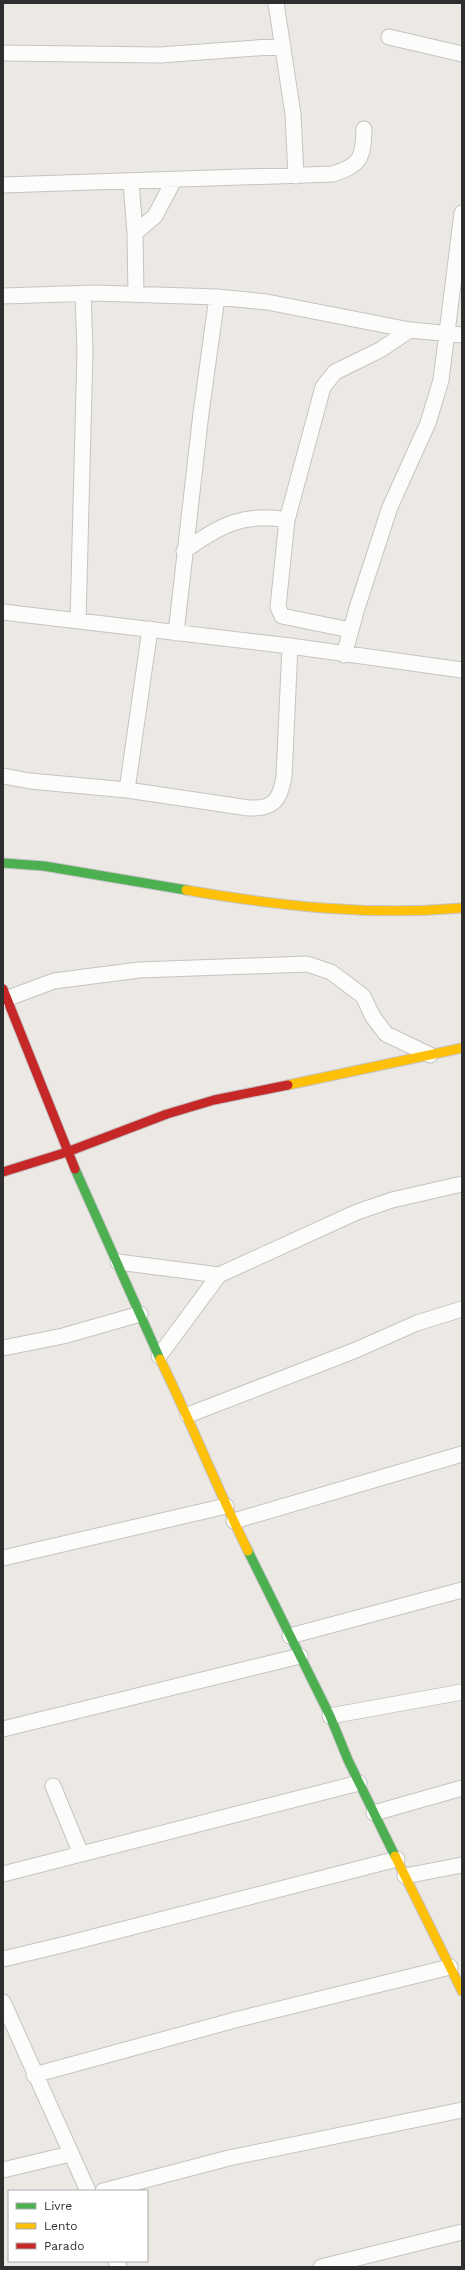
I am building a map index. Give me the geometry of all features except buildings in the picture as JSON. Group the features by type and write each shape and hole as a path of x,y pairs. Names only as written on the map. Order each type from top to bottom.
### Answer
{"street":[{"path":"276,3 293,114 296,176"},
{"path":"389,37 462,54"},
{"path":"3,53 160,54 283,46"},
{"path":"3,185 131,182 333,174 352,166 359,160 363,152 364,129"},
{"path":"135,233 155,216 174,180"},
{"path":"131,182 135,233 136,295"},
{"path":"344,655 350,630 390,508 428,423 455,334 462,213"},
{"path":"3,296 84,293 218,297 267,302 410,330 455,334"},
{"path":"78,621 85,352 84,293"},
{"path":"176,633 184,551 218,297"},
{"path":"350,630 282,616 279,614 278,607 287,520 323,387 335,372 380,350 410,330"},
{"path":"184,551 207,535 227,524 246,518 266,516 287,520"},
{"path":"3,612 290,646 344,655 462,670"},
{"path":"127,790 150,629"},
{"path":"3,776 30,781 127,790 249,808 258,808 273,804 281,793 284,777 290,646"},
{"path":"3,863 318,908 380,912 462,908"},
{"path":"34,2075 235,2020 458,1980 359,1783 330,1716 226,1506 188,1415 159,1356 118,1262 67,1152 5,995 54,981 138,970 308,964 331,972 363,996 373,1017 386,1034 430,1055"},
{"path":"3,1172 67,1152 168,1114 214,1100 462,1048"},
{"path":"159,1356 219,1275 357,1212 392,1200 462,1184"},
{"path":"118,1262 219,1275"},
{"path":"188,1415 356,1350 417,1323 462,1310"},
{"path":"3,1348 64,1336 140,1314"},
{"path":"234,1522 462,1454"},
{"path":"3,1558 226,1506"},
{"path":"290,1636 462,1590"},
{"path":"3,1729 300,1656"},
{"path":"330,1716 462,1692"},
{"path":"3,1874 359,1783"},
{"path":"53,1786 81,1854"},
{"path":"374,1813 462,1788"},
{"path":"3,1959 397,1859"},
{"path":"405,1876 462,1865"},
{"path":"3,2002 34,2075 88,2190"},
{"path":"107,2190 229,2158 462,2110"},
{"path":"3,2170 70,2154"},
{"path":"321,2267 462,2232"}],"traffic: fast":[{"path":"3,863 44,866 186,890"},
{"path":"75,1169 160,1359"},
{"path":"248,1551 330,1716 348,1760 395,1856"}],"traffic: slow":[{"path":"186,890 255,901 323,908 392,911 462,908"},
{"path":"288,1085 462,1048"},
{"path":"160,1359 248,1551"},
{"path":"395,1856 462,1991"}],"traffic: jam":[{"path":"3,989 75,1169"},
{"path":"3,1172 67,1152 167,1114 214,1100 288,1085"}]}
